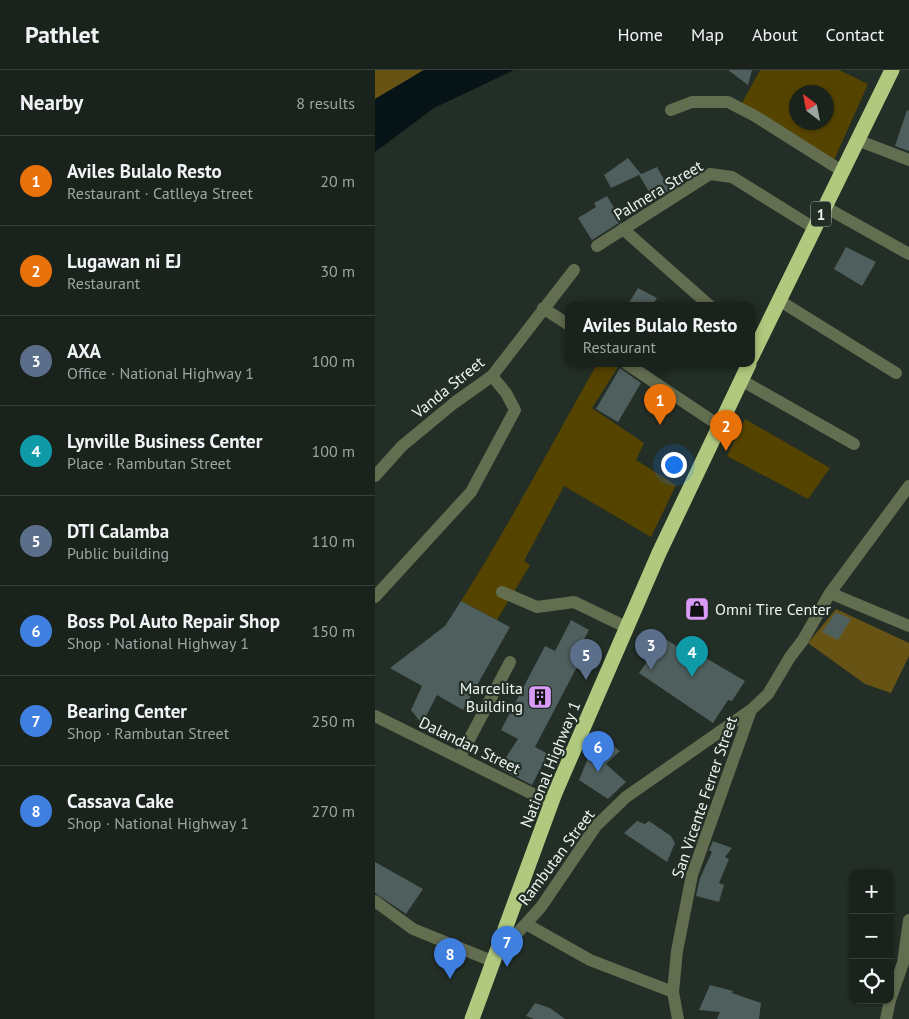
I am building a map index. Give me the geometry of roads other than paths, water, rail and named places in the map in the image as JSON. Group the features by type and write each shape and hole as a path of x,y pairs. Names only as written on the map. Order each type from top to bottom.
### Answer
{"highway":[{"name":"1","path":"755,346 780,301 891,70"},
{"name":"National Highway 1","path":"475,1018 492,961 551,803 659,552 748,367"}],"street":[{"path":"671,110 692,102 728,102 755,116 842,171"},
{"path":"857,140 909,160"},
{"name":"Palmera Street","path":"597,246 710,174 732,177 814,228"},
{"path":"825,207 909,254"},
{"path":"623,229 705,302"},
{"name":"Vanda Street","path":"375,476 402,446 454,403 491,376 574,270"},
{"path":"780,301 896,374"},
{"path":"543,308 565,322"},
{"path":"632,367 720,426"},
{"path":"375,597 471,492 515,410 506,393 491,376"},
{"path":"741,380 854,444"},
{"name":"San Vicente Ferrer Street","path":"678,1019 673,992 677,951 692,875 751,710 768,694 831,593 909,486"},
{"path":"502,592 537,607 574,602 627,627"},
{"path":"831,593 909,626"},
{"path":"459,757 510,662"},
{"name":"Rambutan Street","path":"492,961 541,907 596,826 626,797 751,710"},
{"name":"Dalandan Street","path":"375,716 551,803"},
{"path":"375,900 413,928 492,961"},
{"path":"894,991 906,964 909,920"},
{"path":"525,924 590,960 673,992"},
{"path":"886,1019 889,1004"}],"place":[{"name":"Aviles Bulalo Resto","path":"660,425"},
{"name":"Lugawan ni EJ","path":"726,451"},
{"name":"Omni Tire Center","path":"697,609"},
{"name":"AXA","path":"651,670"},
{"name":"Lynville Business Center","path":"692,677"},
{"name":"DTI Calamba","path":"586,680"},
{"name":"Marcelita Building","path":"540,697"},
{"name":"Boss Pol Auto Repair Shop","path":"598,772"},
{"name":"Bearing Center","path":"507,967"},
{"name":"Cassava Cake","path":"450,979"}]}
